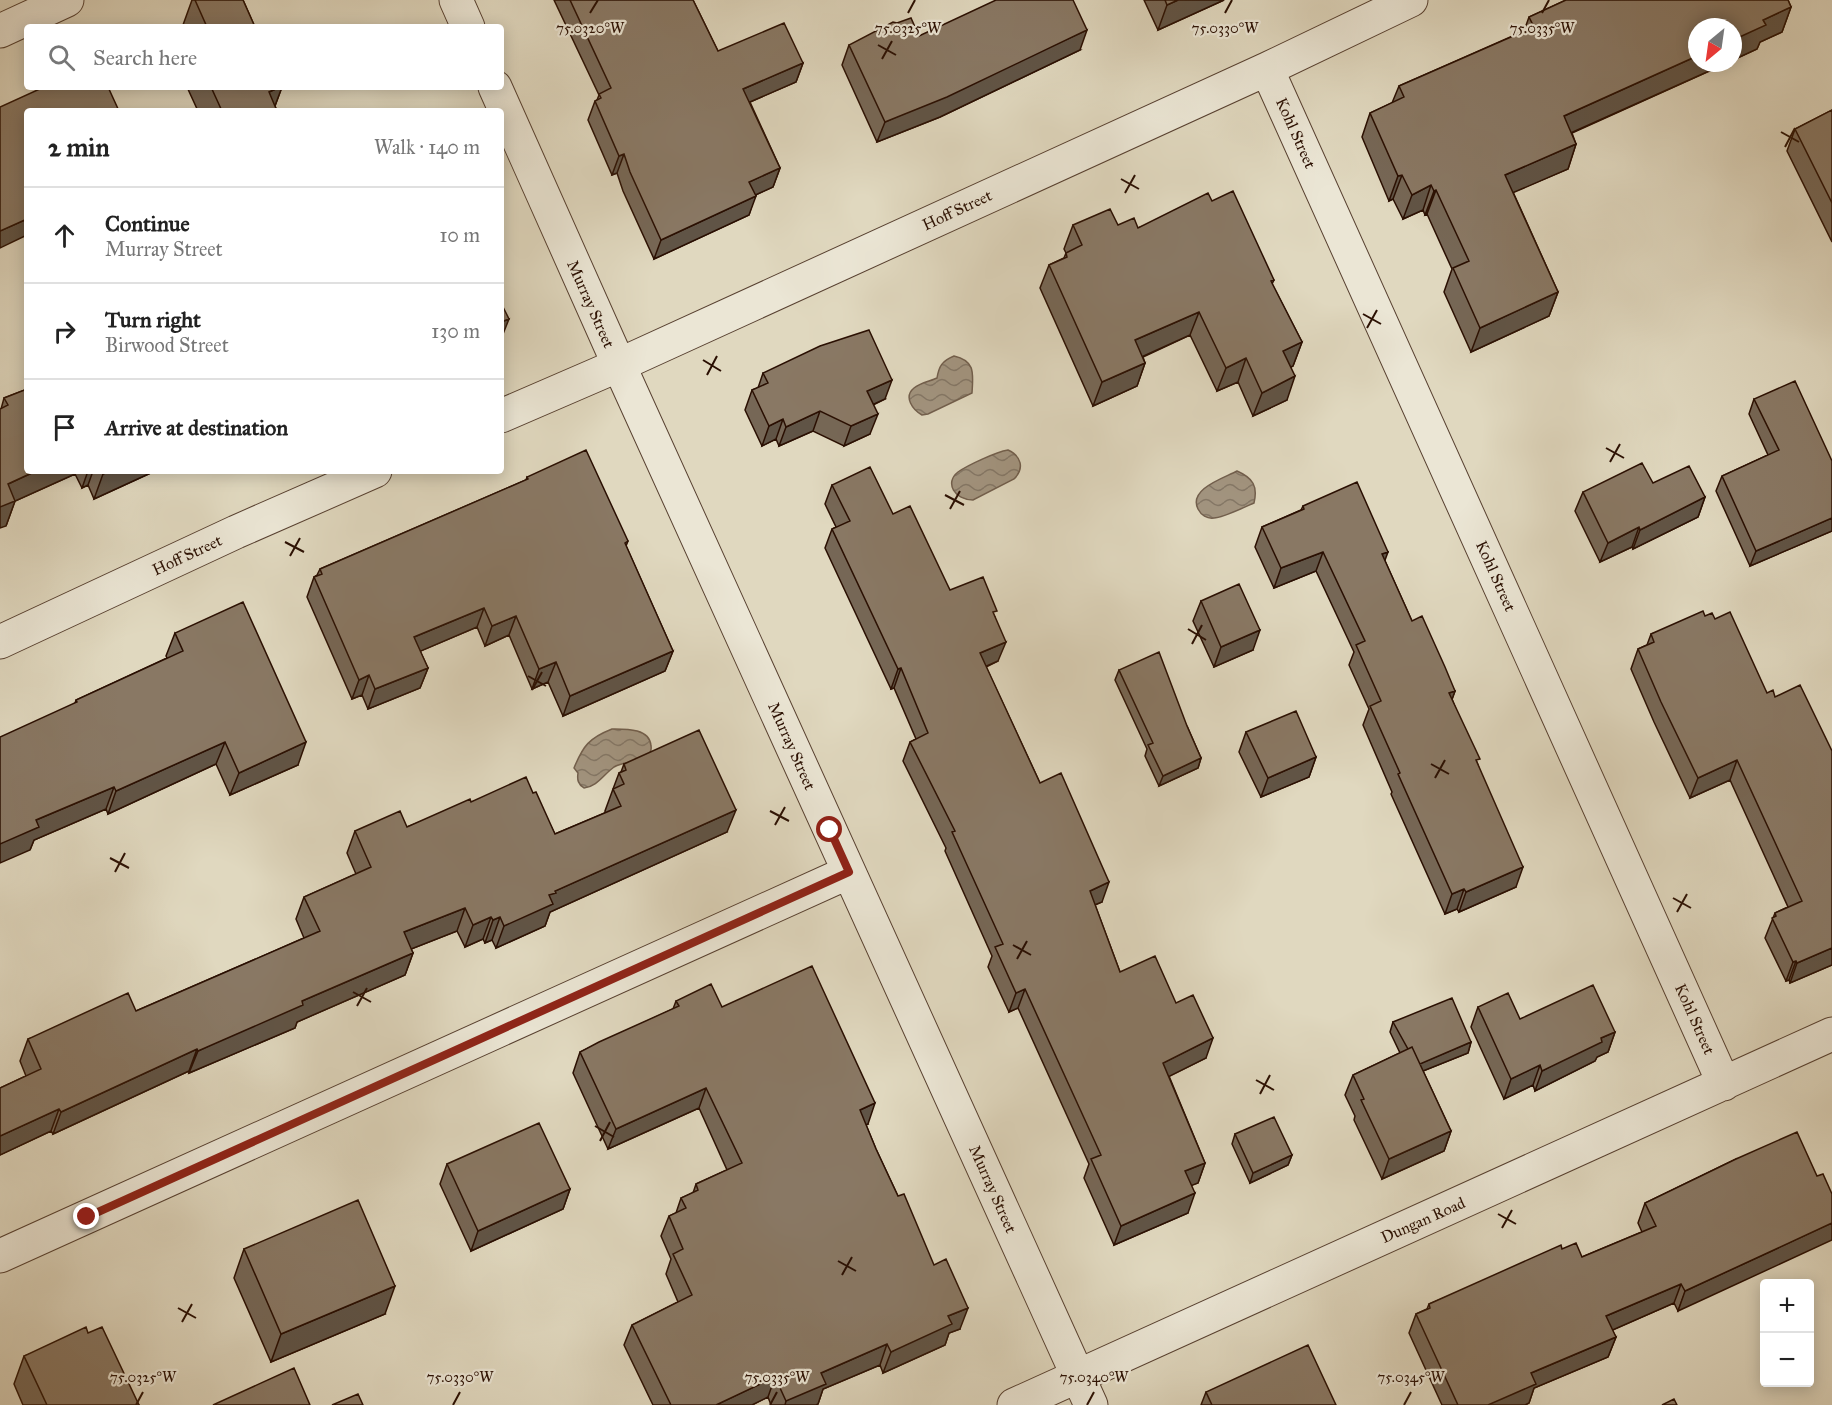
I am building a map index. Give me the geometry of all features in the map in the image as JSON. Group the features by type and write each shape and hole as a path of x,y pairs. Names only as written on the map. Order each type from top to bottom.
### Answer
{"street":[{"path":"0,31 67,0"},
{"path":"456,0 467,24"},
{"name":"Hoff Street","path":"504,415 619,365 1267,69 1411,0"},
{"name":"Kohl Street","path":"1267,69 1724,1083"},
{"name":"Murray Street","path":"496,90 1084,1391"},
{"name":"Hoff Street","path":"0,642 236,532 368,474"},
{"path":"0,1256 849,872"},
{"name":"Dungan Road","path":"1014,1405 1084,1391 1724,1083 1832,1034"}],"water":[{"path":"954,356 966,361 972,369 972,393 922,415 910,403 909,395 914,388 937,378 942,364"},
{"path":"1008,450 1019,459 1020,463 1020,471 1014,479 973,500 957,494 952,481 958,472 982,459"},
{"path":"1237,471 1253,483 1254,503 1218,518 1203,515 1196,502 1198,496 1209,485"},
{"path":"612,729 642,733 650,740 650,753 641,760 614,767 597,783 584,788 579,783 578,773 574,768 577,760 592,739"}],"building":[{"path":"195,0 243,0 254,24 206,24"},
{"path":"570,0 693,0 718,51 784,23 803,63 743,89 780,168 749,182 756,196 661,240 624,154 619,156 595,101 601,98 599,94 611,88"},
{"path":"996,0 1073,0 1087,30 947,97 885,122 849,45 893,22 897,23 911,18 919,36"},
{"path":"1165,0 1178,0 1167,5"},
{"path":"1566,0 1788,0 1791,7 1763,20 1766,25 1742,36 1742,18 1688,18 1688,60 1564,116 1576,144 1505,175 1558,292 1480,328 1453,268 1469,261 1436,190 1434,191 1431,185 1412,195 1402,175 1398,176 1370,113 1404,97 1399,86 1534,27 1529,17"},
{"path":"37,90 109,90 118,108 24,108 24,220 0,231 0,107"},
{"path":"212,90 273,90 269,92 276,108 221,108"},
{"path":"1832,110 1832,203 1795,129"},
{"path":"1233,191 1274,280 1271,281 1302,342 1283,351 1295,376 1262,393 1246,358 1226,368 1199,312 1135,340 1145,363 1102,382 1049,265 1067,257 1066,253 1082,245 1073,225 1110,209 1118,225 1134,218 1138,228 1208,193 1212,201"},
{"path":"504,309 509,319 504,321"},
{"path":"869,330 892,380 867,391 878,414 851,426 820,411 786,427 783,419 769,426 752,390 768,383 763,373 820,346"},
{"path":"1795,381 1832,461 1832,518 1756,551 1722,476 1779,450 1754,399"},
{"path":"24,390 24,474 30,474 8,484 15,501 0,507 0,409 8,405 4,398"},
{"path":"586,450 628,541 625,543 673,651 570,696 556,662 539,669 516,616 492,626 484,608 414,637 428,668 375,689 369,675 359,680 314,577 322,574 320,569 528,479 527,477"},
{"path":"1642,463 1653,483 1689,466 1705,497 1640,530 1639,527 1608,543 1583,492"},
{"path":"870,467 893,514 910,506 950,590 983,577 997,611 993,612 1006,642 980,653 1040,783 1061,773 1109,882 1090,891 1120,972 1155,956 1176,1003 1193,995 1213,1038 1163,1063 1205,1163 1185,1171 1195,1193 1121,1226 1091,1159 1101,1155 1025,989 1016,993 995,947 1003,944 952,832 955,831 910,742 928,733 901,668 898,669 832,529 850,521 832,485"},
{"path":"1357,482 1388,552 1382,554 1412,621 1422,616 1445,667 1455,691 1449,693 1480,759 1476,760 1523,867 1466,892 1464,889 1452,894 1398,774 1400,773 1370,706 1381,701 1356,645 1365,641 1323,552 1281,568 1262,527"},
{"path":"1239,584 1260,630 1221,647 1201,601"},
{"path":"243,602 306,742 239,773 225,742 116,791 114,787 36,820 39,827 0,844 0,737 183,651 175,633"},
{"path":"1703,611 1705,616 1712,613 1715,619 1730,612 1767,693 1773,690 1775,697 1800,685 1832,751 1832,948 1797,963 1793,962 1772,918 1776,916 1775,913 1802,901 1737,760 1698,778 1638,649 1654,642 1651,634"},
{"path":"1159,652 1201,758 1163,776 1148,745 1153,743 1119,670"},
{"path":"1296,711 1316,757 1268,778 1246,732"},
{"path":"699,730 736,810 555,891 556,893 549,895 553,904 504,926 500,917 493,920 491,917 473,925 465,908 404,932 413,953 302,1001 303,1005 198,1051 197,1049 61,1112 59,1109 0,1136 0,1088 41,1069 28,1039 128,993 136,1011 320,931 304,897 371,867 355,831 400,811 407,827 526,777 533,793 536,792 555,834 621,806 613,789 624,784 619,773 626,770 624,764"},
{"path":"812,966 875,1103 860,1110 876,1149 898,1196 904,1194 934,1265 946,1259 968,1308 948,1316 952,1324 891,1352 887,1344 821,1373 826,1384 786,1401 775,1377 716,1405 671,1405 632,1325 692,1295 673,1254 683,1249 669,1216 686,1208 681,1198 698,1190 696,1184 742,1163 706,1088 616,1129 580,1052 679,1006 676,1001 711,984 722,1007"},
{"path":"1593,985 1615,1032 1601,1038 1602,1042 1542,1071 1540,1065 1511,1079 1478,1007 1508,993 1520,1019"},
{"path":"1452,998 1471,1042 1420,1064 1412,1047 1408,1049 1393,1022"},
{"path":"1412,1047 1451,1131 1389,1159 1361,1100 1364,1099 1353,1075"},
{"path":"1274,1117 1292,1155 1253,1173 1235,1134"},
{"path":"539,1123 570,1189 478,1231 447,1164"},
{"path":"1797,1132 1817,1176 1823,1174 1832,1194 1832,1223 1685,1291 1681,1284 1606,1316 1616,1337 1531,1373 1536,1384 1488,1405 1458,1405 1416,1314 1430,1308 1429,1304 1561,1245 1562,1249 1576,1243 1582,1257 1656,1226 1645,1203"},
{"path":"358,1200 395,1286 281,1334 244,1249"},
{"path":"86,1327 88,1333 102,1327 139,1405 47,1405 24,1356"},
{"path":"1308,1345 1336,1405 1212,1405 1206,1392"},
{"path":"294,1368 310,1405 213,1405"},
{"path":"358,1394 363,1405 332,1405"},
{"path":"1674,1399 1677,1405 1662,1405"}],"route":[{"path":"87,1217 849,872 830,830"}]}
